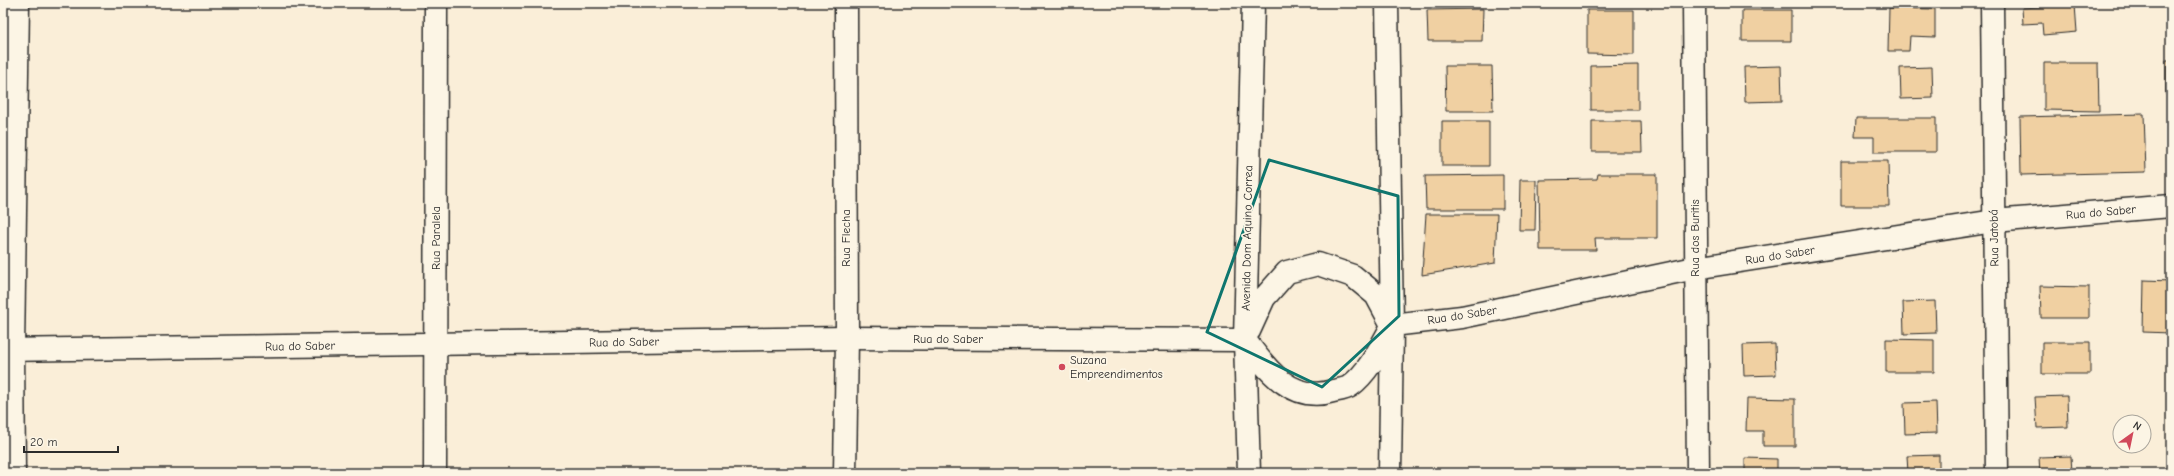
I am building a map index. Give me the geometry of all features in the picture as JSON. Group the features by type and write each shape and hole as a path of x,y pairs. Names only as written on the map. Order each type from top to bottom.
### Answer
{"street":[{"path":"14,473 8,350 18,3"},
{"name":"Rua Paralela","path":"435,473 436,3"},
{"name":"Rua Flecha","path":"845,473 847,338 846,3"},
{"name":"Avenida Dom Aquino Correa","path":"1249,473 1245,340 1253,3"},
{"path":"1387,3 1392,325 1390,473"},
{"name":"Rua dos Buritis","path":"1694,3 1698,473"},
{"name":"Rua Jatobá","path":"1992,3 1997,473"},
{"name":"Rua do Saber","path":"1392,325 1462,317 1696,268 1994,220 2171,206"},
{"path":"1318,264 1353,276 1376,295 1392,325 1372,362 1350,386 1321,395 1296,391 1268,371 1245,340 1264,298 1287,272 1318,264"},
{"name":"Rua do Saber","path":"8,350 847,338 1245,340"}],"highlighted area":[{"path":"1269,160 1398,196 1399,316 1322,387 1207,332"}],"building":[{"path":"2075,5 2077,32 2043,35 2042,23 2023,24 2022,8"},
{"path":"1889,8 1935,9 1935,37 1910,36 1909,51 1888,51"},
{"path":"1483,9 1482,41 1428,41 1427,10"},
{"path":"1587,10 1634,10 1634,55 1587,54"},
{"path":"1742,10 1791,10 1791,41 1742,41"},
{"path":"2166,60 2171,60 2171,95 2166,95"},
{"path":"2044,63 2098,63 2099,111 2044,110"},
{"path":"1638,65 1638,110 1591,110 1591,66"},
{"path":"1445,66 1492,66 1493,111 1446,111"},
{"path":"1781,66 1782,101 1745,102 1744,67"},
{"path":"1932,67 1933,98 1901,99 1900,68"},
{"path":"2144,114 2146,172 2021,175 2020,117"},
{"path":"1856,118 1936,118 1936,152 1874,152 1874,137 1855,137"},
{"path":"1442,121 1489,121 1489,166 1442,166"},
{"path":"1592,121 1641,121 1642,152 1592,152"},
{"path":"1841,161 1888,161 1889,206 1841,206"},
{"path":"1598,174 1657,174 1657,238 1595,238 1596,250 1540,250 1539,180 1597,179"},
{"path":"1503,175 1503,209 1426,209 1425,176"},
{"path":"1520,180 1536,180 1535,230 1519,230"},
{"path":"1426,214 1497,214 1495,263 1422,275"},
{"path":"2144,280 2171,281 2171,333 2143,332"},
{"path":"2040,286 2089,287 2089,318 2041,318"},
{"path":"1935,301 1936,333 1904,334 1903,302"},
{"path":"1886,339 1934,340 1934,372 1886,372"},
{"path":"2042,342 2090,342 2090,374 2042,374"},
{"path":"1775,344 1776,375 1744,376 1743,345"},
{"path":"2067,396 2068,427 2037,428 2035,397"},
{"path":"1747,398 1795,399 1795,446 1763,446 1763,431 1746,431"},
{"path":"1936,402 1937,433 1905,434 1904,403"},
{"path":"1939,455 1939,473 1908,473 1907,456"},
{"path":"2071,456 2072,473 2040,473 2039,457"},
{"path":"1745,458 1777,459 1777,473 1745,473"}],"place":[{"name":"Suzana Empreendimentos","path":"1062,367"}]}
